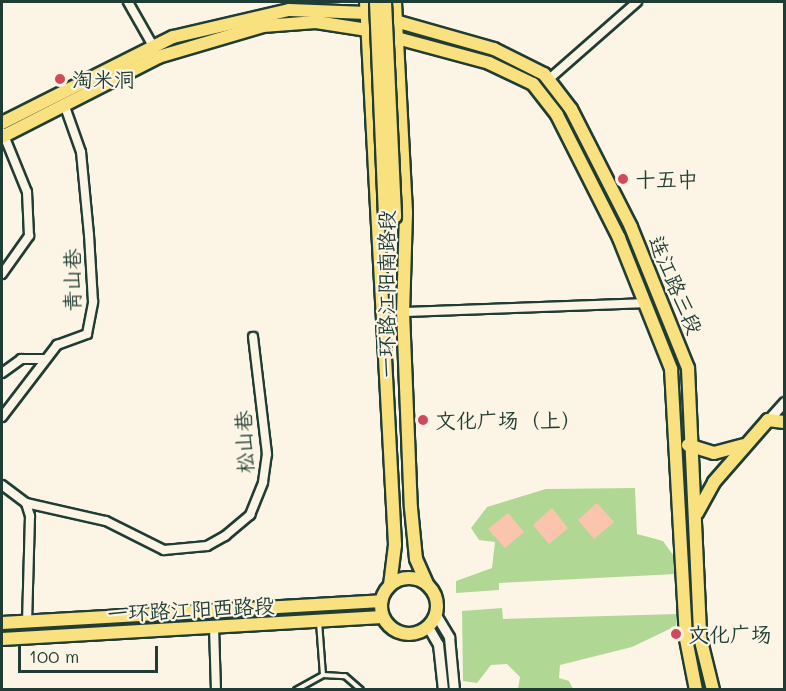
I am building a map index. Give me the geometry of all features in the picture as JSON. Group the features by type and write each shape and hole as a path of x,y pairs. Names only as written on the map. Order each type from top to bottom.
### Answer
{"main road":[{"path":"376,2 390,216 402,266"},
{"path":"381,267 390,216 385,2"},
{"name":"一环路江阳南路段","path":"395,2 406,213 402,266 413,545 427,584"},
{"path":"2,123 153,46 259,14 315,8 366,7 396,22 494,49 549,79"},
{"name":"一环路江阳南路段","path":"366,7 395,545 390,585"},
{"name":"连江路三段","path":"2,135 158,57 263,26 316,22 367,30 489,63 545,96 614,229 674,381 686,639 696,690"},
{"path":"369,78 384,65 399,72"},
{"name":"连江路三段","path":"549,79 621,206 681,347 691,379 700,637 713,690"},
{"path":"696,514 714,482 768,420 784,422"},
{"path":"678,441 721,453 749,441"},
{"path":"412,578 427,584 435,595 436,615 428,627 406,635 391,629 382,617 381,601 390,585 412,578"},
{"name":"一环路江阳西路段","path":"2,623 381,601"},
{"name":"一环路江阳西路段","path":"2,639 382,617"}],"street":[{"path":"128,2 153,46"},
{"path":"549,79 637,2"},
{"name":"青山巷","path":"2,417 36,378 44,359 57,345 87,334 93,302 81,152 64,104"},
{"path":"2,135 27,192 29,236 2,274"},
{"path":"403,312 645,303"},
{"name":"松山巷","path":"26,503 106,521 164,550 207,546 225,536 250,515 263,482 267,454 253,337"},
{"path":"2,373 21,359 44,359"},
{"path":"768,420 784,402"},
{"path":"2,484 26,503 27,621"},
{"path":"436,615 449,637 454,690"},
{"path":"214,627 216,690"},
{"path":"428,627 438,644 443,690"}],"lane":[{"path":"318,621 323,675"},
{"path":"296,690 323,675 345,676 361,690"}],"green space":[{"path":"635,488 637,534 663,541 673,555 676,574 499,583 499,590 456,593 456,581 492,568 495,542 479,540 471,528 487,507 546,489"},
{"path":"502,608 503,619 678,614 676,626 632,647 560,665 559,678 569,681 573,689 518,689 520,677 507,664 491,665 477,683 463,681 462,611"}],"building":[{"path":"597,503 614,522 594,539 578,520"},
{"path":"552,508 568,528 549,544 533,525"},
{"path":"508,513 524,532 505,548 488,529"}],"place":[{"name":"淘米洞","path":"60,79"},
{"name":"十五中","path":"623,179"},
{"name":"文化广场（上）","path":"423,420"},
{"name":"文化广场","path":"676,634"}]}
